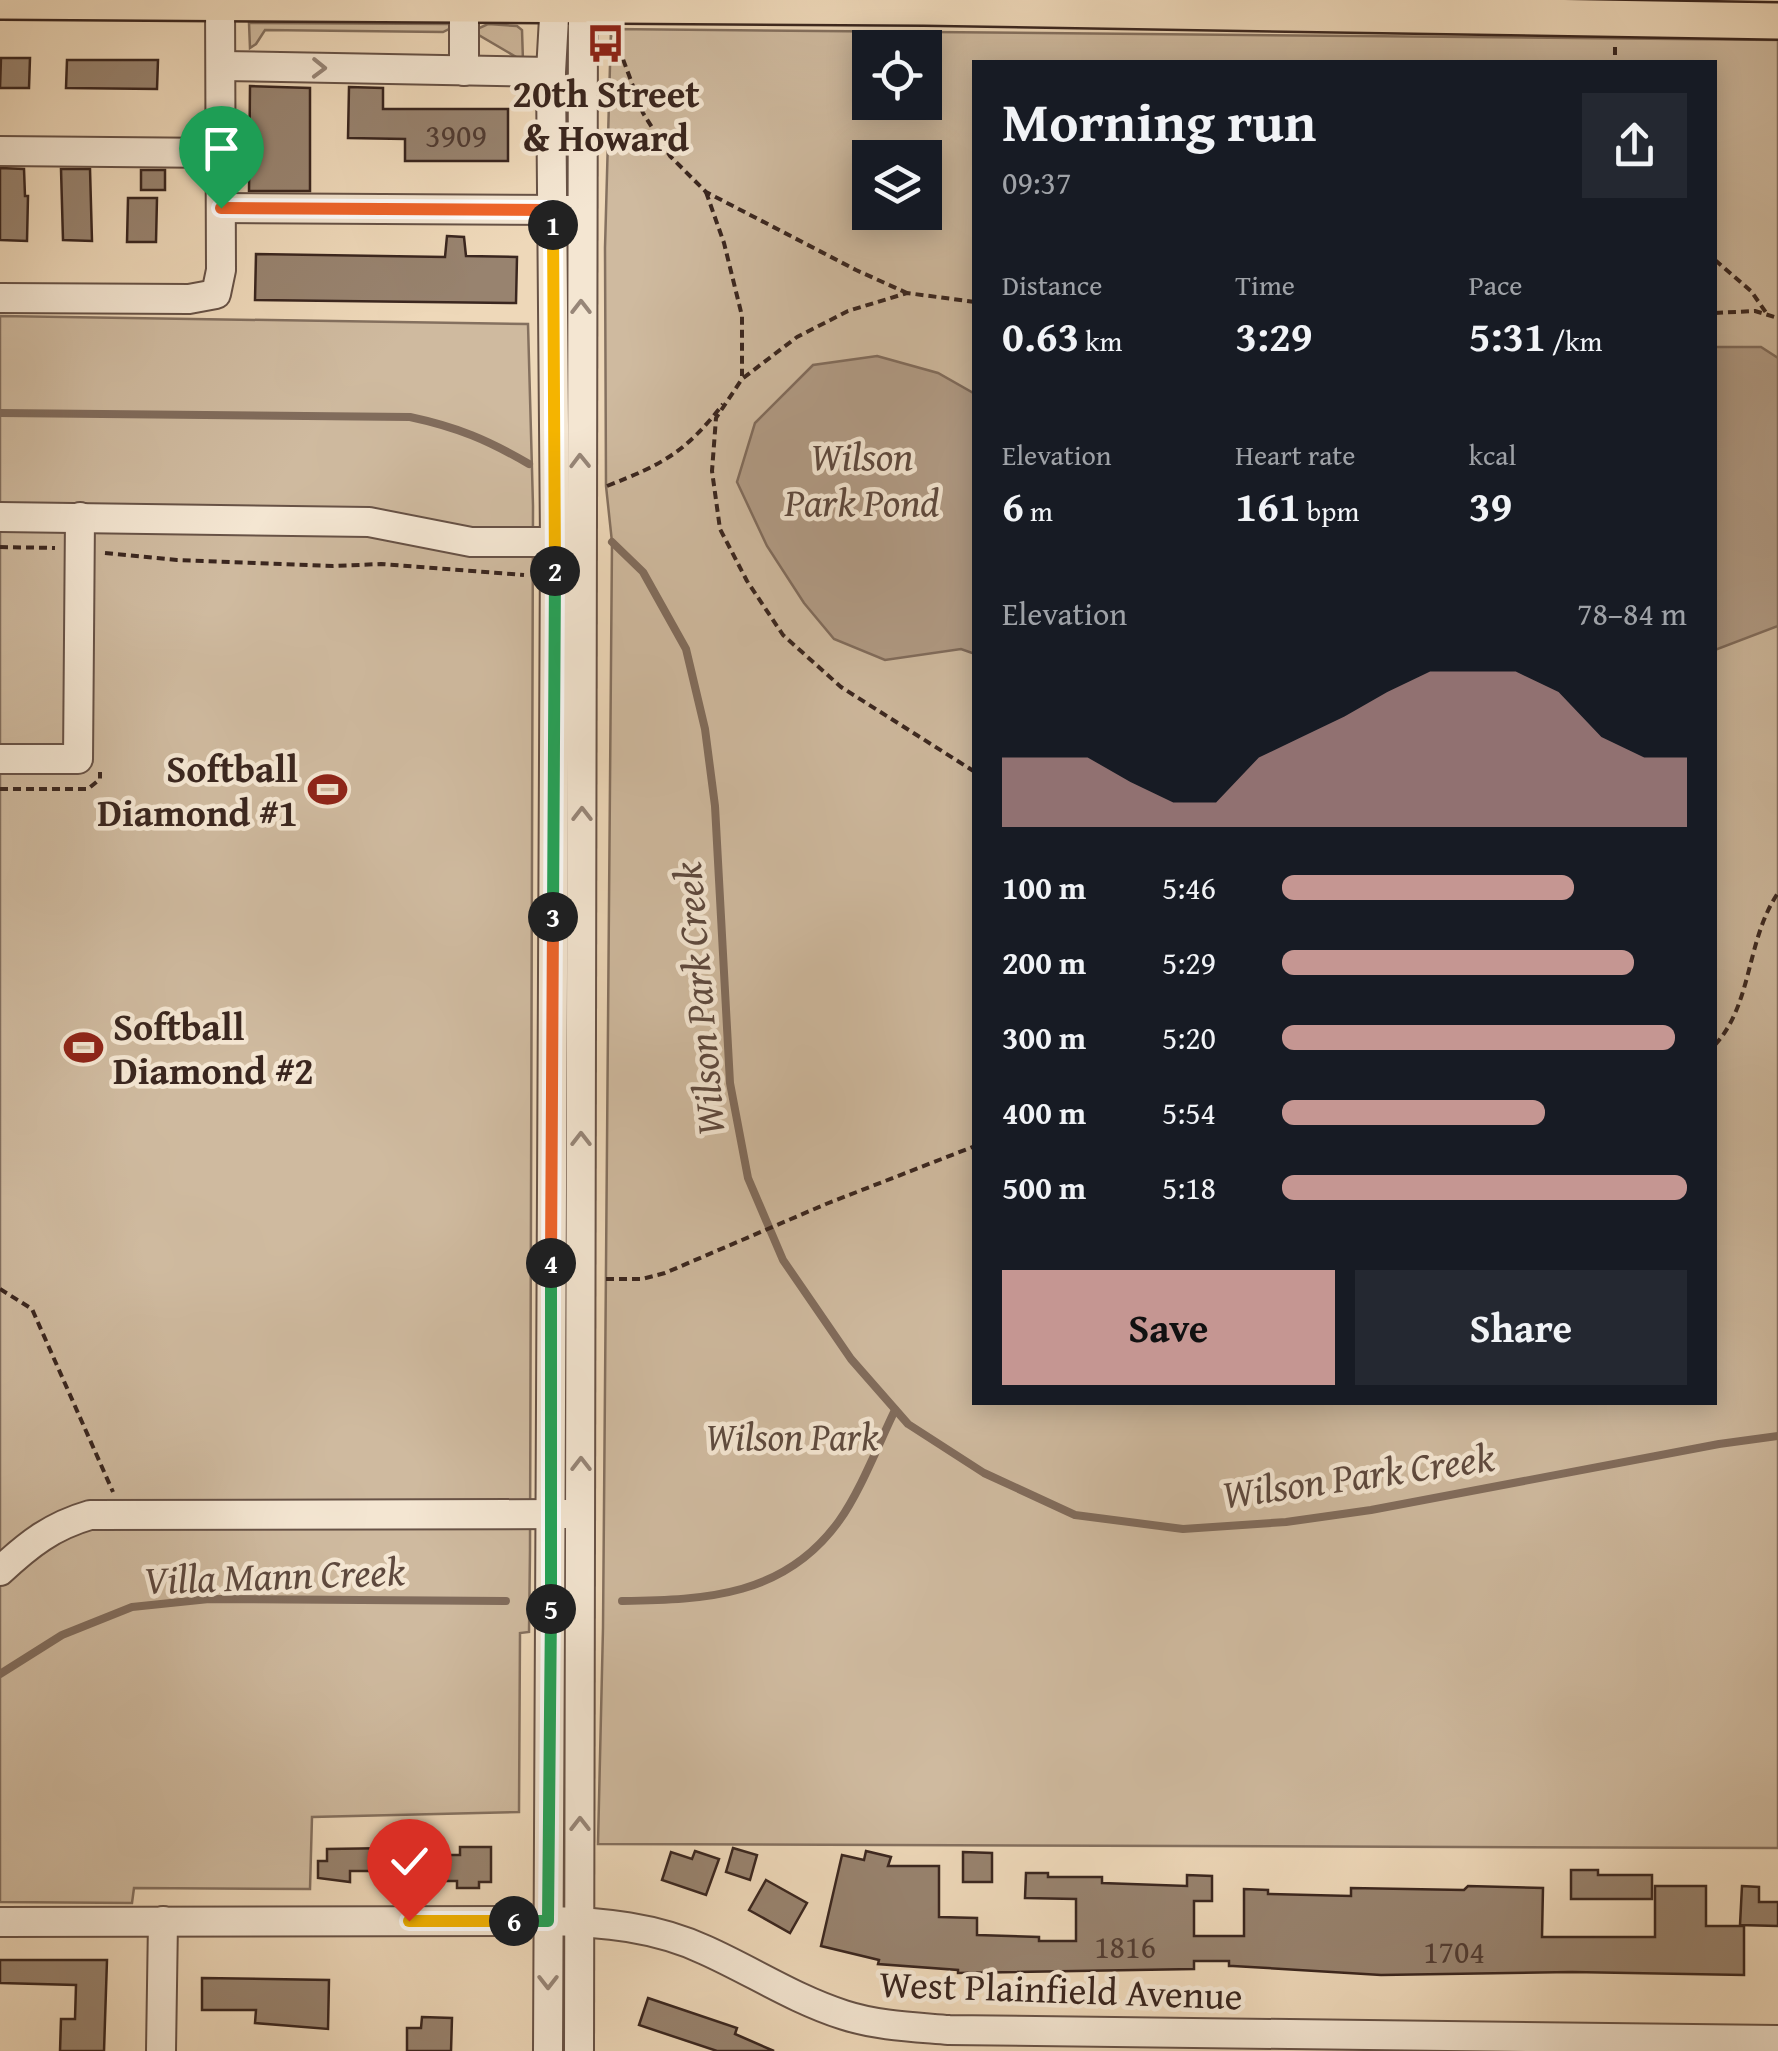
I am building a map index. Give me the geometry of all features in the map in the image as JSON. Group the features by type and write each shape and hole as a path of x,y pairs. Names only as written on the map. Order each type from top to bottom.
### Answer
{"main road":[{"path":"0,1 1598,9 1778,21"}],"street":[{"path":"0,298 190,300 216,294 221,270 220,0"},
{"path":"567,210 551,72 568,2"},
{"path":"568,2 566,405 581,1273 579,2051"},
{"path":"464,4 464,71"},
{"path":"222,66 551,72"},
{"path":"0,151 221,152"},
{"path":"221,208 567,210"},
{"path":"0,517 369,522 471,542 568,531"},
{"path":"0,759 78,759 80,517"},
{"path":"548,2051 551,1273 568,531"},
{"path":"551,1273 581,1273"},
{"path":"0,1571 37,1538 61,1523 90,1515 581,1515"},
{"path":"161,2051 163,1921"},
{"name":"West Plainfield Avenue","path":"0,1922 548,1921 635,1926 703,1948 786,1993 875,2024 950,2030 1768,2044"}],"path":[{"path":"612,30 642,113 670,156 706,192 907,293 972,302"},
{"path":"706,192 728,257 742,316 742,379 716,418 712,471 720,528 747,581 783,636 841,687 972,770"},
{"path":"1717,262 1751,291 1767,314"},
{"path":"606,486 652,468 695,439 742,379 797,337 848,311 907,293"},
{"path":"1717,314 1756,311 1778,318"},
{"path":"0,547 177,560 381,564 524,575"},
{"path":"1717,1043 1734,1022 1763,914 1778,892"},
{"path":"581,1273 609,1280 642,1279 972,1147"},
{"path":"0,1289 32,1310 122,1514"}],"green space":[{"path":"249,23 451,24 451,28 443,32 265,30 250,48"},
{"path":"488,24 517,26 522,30 523,61 477,34 477,29"},
{"name":"Wilson Park","path":"611,29 852,31 852,120 942,120 942,32 1778,40 1778,1848 598,1844 612,542 606,486 605,248"},
{"path":"0,316 528,324 533,506 530,1551 529,1632 520,1633 519,1812 312,1817 310,1889 134,1888 132,1903 0,1902"}],"water":[{"path":"1717,347 1761,347 1778,358 1778,626 1717,649"},
{"name":"Wilson Park Pond","path":"877,356 938,373 972,392 972,653 961,649 885,660 834,639 804,603 767,546 737,482 755,423 813,365"}],"building":[{"path":"1,58 30,58 29,88 0,88"},
{"path":"67,60 158,60 157,89 66,88"},
{"path":"250,86 310,88 310,191 249,191"},
{"path":"349,87 383,88 383,109 508,109 508,161 405,161 405,139 348,138"},
{"path":"0,168 24,169 27,241 0,240"},
{"path":"61,169 90,169 92,241 63,240"},
{"path":"141,170 165,170 165,190 141,190"},
{"path":"128,198 157,198 156,242 127,242"},
{"path":"447,236 464,237 466,256 517,257 516,303 255,300 256,254 445,257"},
{"path":"460,1847 491,1847 491,1882 479,1882 479,1888 457,1888 457,1881 403,1881 403,1855 460,1855"},
{"path":"392,1848 393,1871 350,1871 350,1882 318,1878 318,1861 327,1861 327,1849"},
{"path":"733,1848 757,1855 750,1880 726,1872"},
{"path":"695,1851 719,1859 706,1895 662,1880 671,1852 692,1859"},
{"path":"866,1851 891,1857 888,1866 939,1866 939,1917 977,1918 977,1935 1039,1937 1039,1941 1076,1941 1076,1899 1025,1898 1026,1873 1102,1877 1102,1883 1187,1886 1187,1875 1212,1876 1212,1901 1194,1901 1194,1936 1244,1936 1244,1889 1268,1890 1268,1894 1351,1896 1351,1888 1464,1890 1468,1886 1543,1888 1542,1937 1655,1937 1655,1886 1706,1886 1706,1926 1744,1926 1744,1975 1381,1975 1229,1966 1229,1961 1194,1961 1194,1969 958,1973 878,1964 879,1960 821,1946 842,1855 864,1860"},
{"path":"963,1852 992,1853 992,1882 963,1882"},
{"path":"1571,1870 1598,1870 1598,1875 1652,1875 1652,1899 1571,1899"},
{"path":"766,1880 807,1903 790,1933 749,1910"},
{"path":"1742,1886 1759,1887 1759,1902 1778,1902 1778,1926 1740,1925"},
{"path":"0,1960 107,1960 104,2051 60,2051 61,2019 75,2019 76,1985 0,1983"},
{"path":"202,1978 329,1980 328,2029 255,2023 256,2010 202,2010"},
{"path":"648,1998 737,2028 735,2034 774,2051 717,2051 639,2025"},
{"path":"422,2017 452,2018 451,2051 407,2051 407,2028 421,2028"}],"waterway":[{"name":"Wilson Park Creek","path":"0,413 410,417 472,435 529,464"},
{"name":"Wilson Park Creek","path":"612,542 643,572 686,649 705,729 715,806 730,1083 748,1178 783,1260 851,1359 908,1424 984,1473 1075,1515 1183,1529 1286,1522 1371,1510 1778,1436"},
{"path":"622,1601 714,1595 769,1579 794,1565 818,1546 847,1509 895,1410"},
{"name":"Villa Mann Creek","path":"0,1674 62,1635 132,1607 209,1599 506,1601"}],"place":[{"name":"20th Street & Howard","path":"606,44"},
{"name":"Softball Diamond #1","path":"328,790"},
{"name":"Softball Diamond #2","path":"83,1048"}],"route":[{"path":"221,208 553,210 548,1921 409,1921"}]}
